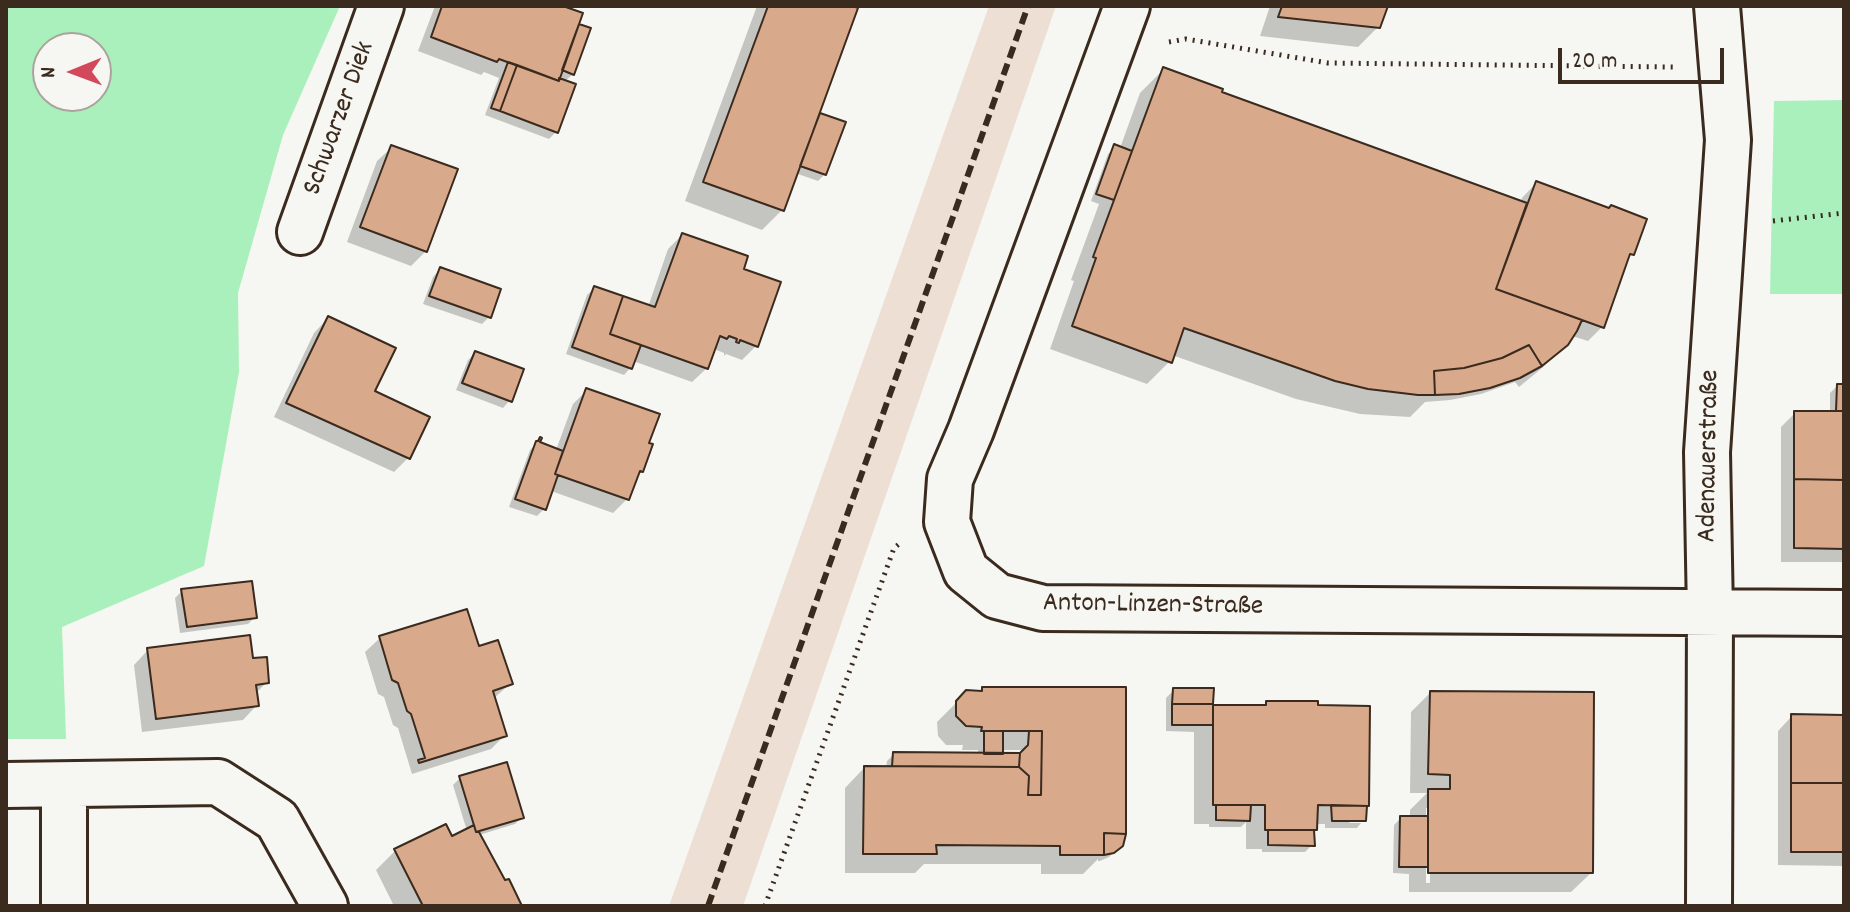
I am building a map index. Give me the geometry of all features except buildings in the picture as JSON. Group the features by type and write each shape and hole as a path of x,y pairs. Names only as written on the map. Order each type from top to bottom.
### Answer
{"street":[{"name":"Schwarzer Diek","path":"300,232 381,6"},
{"name":"Adenauerstraße","path":"1709,906 1707,452 1728,140 1717,6"},
{"name":"Anton-Linzen-Straße","path":"1120,23 950,479 947,522 966,571 997,596 1043,608 1844,613"},
{"path":"6,785 218,782 277,820 325,906"},
{"path":"64,785 64,906"}],"path":[{"path":"1120,23 1139,47 1186,39 1328,63 1724,69"},
{"path":"1723,227 1844,213"},
{"path":"765,906 894,548 916,529 947,522"}],"shaded area":[{"path":"989,6 1056,6 743,906 669,906"}],"green space":[{"path":"6,6 340,6 283,135 238,293 239,372 204,566 62,627 66,739 6,739"},
{"path":"1844,100 1844,294 1770,294 1774,101"}],"railway":[{"path":"708,906 1028,6"}]}
